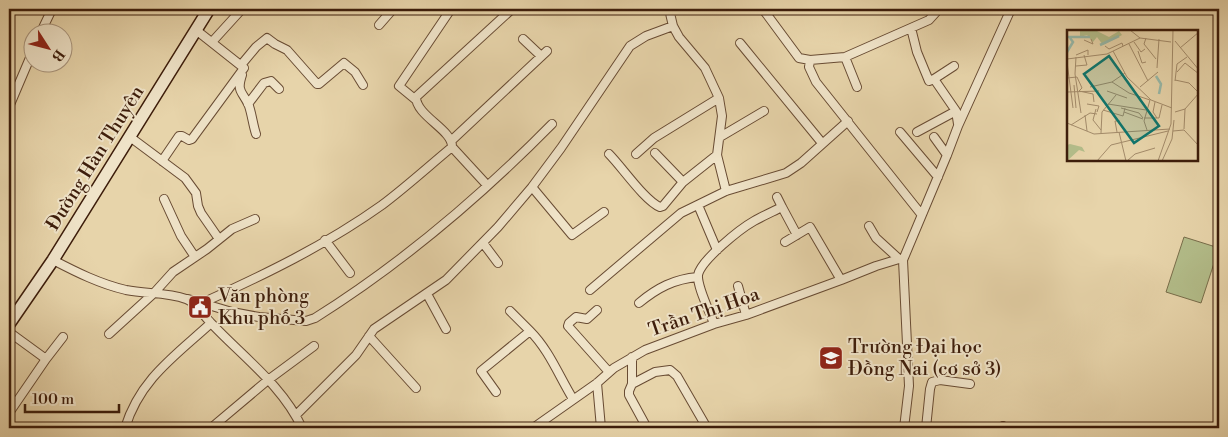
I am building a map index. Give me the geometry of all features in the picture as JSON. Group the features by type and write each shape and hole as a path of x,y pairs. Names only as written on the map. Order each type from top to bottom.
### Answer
{"street":[{"path":"46,22 52,9"},
{"name":"Đường Hàn Thuyên","path":"9,324 53,260 209,9"},
{"path":"212,42 242,9"},
{"path":"378,25 393,9"},
{"path":"450,9 398,86 416,100 487,185"},
{"path":"416,100 418,96 512,9"},
{"path":"680,9 669,10 673,26 679,38 705,68 722,107 717,155 726,191"},
{"path":"765,12 799,58 810,60 845,57 929,20 936,9"},
{"path":"904,428 909,386 901,260 938,177 958,126 1011,9"},
{"path":"296,414 356,355 374,329 446,280 482,243 532,187 561,148 630,46 646,36 673,26"},
{"path":"911,28 917,52 929,81 954,66"},
{"path":"196,30 242,67"},
{"path":"162,161 179,136 189,140 192,139 256,46 267,38 287,50 316,84 319,84 344,63 355,72 364,85"},
{"path":"202,303 269,272 382,204 452,144 544,54 523,40"},
{"path":"740,43 822,143"},
{"path":"845,57 857,87"},
{"path":"810,60 809,67 816,82 922,214"},
{"path":"242,67 240,92 248,104 256,134"},
{"path":"9,107 24,72"},
{"path":"934,79 956,111 958,126"},
{"path":"248,104 264,83 268,81 271,81 279,89"},
{"path":"636,154 654,138 719,98"},
{"path":"720,137 764,111"},
{"path":"917,132 956,111"},
{"path":"590,290 681,213 726,191 786,173 801,163 848,121"},
{"path":"53,260 76,272 107,284 188,299 232,312 259,317 306,321 315,318 404,256 522,154 552,124"},
{"path":"900,132 938,177"},
{"path":"130,136 185,178 192,186 196,193 201,213 219,239"},
{"path":"934,137 947,155"},
{"path":"656,153 683,182"},
{"path":"609,154 659,207 663,206 683,182 717,155"},
{"path":"532,187 572,235 604,212"},
{"path":"777,197 797,235"},
{"path":"164,199 194,257"},
{"path":"698,205 717,250"},
{"path":"714,324 698,277 702,268 717,250 752,222 782,207"},
{"path":"109,334 154,293 173,272 232,229 255,219"},
{"path":"869,226 876,238 901,260"},
{"path":"785,242 810,227 840,280"},
{"path":"325,240 350,273"},
{"path":"482,243 498,263"},
{"name":"Trần Thị Hoa","path":"533,428 632,357 714,324 746,315 876,266 901,260"},
{"path":"639,303 662,286 698,277"},
{"path":"738,286 746,315"},
{"path":"427,294 446,330"},
{"path":"188,299 268,380 296,414 302,428"},
{"path":"596,310 587,319 576,317 568,326 609,372"},
{"path":"510,311 546,350 573,399"},
{"path":"125,428 134,404 148,383 160,369 211,323"},
{"path":"496,392 481,371 530,331"},
{"path":"9,332 46,359"},
{"path":"9,413 63,336"},
{"path":"369,336 416,388"},
{"path":"211,428 268,380 314,346"},
{"path":"632,357 632,384 629,395 647,428"},
{"path":"632,384 655,372 670,370 677,376 707,428"},
{"path":"926,428 932,382 940,380 970,384"},
{"path":"597,383 601,428"}],"green space":[{"path":"1184,237 1219,248 1201,303 1166,292"}],"place":[{"name":"Văn phòng Khu phố 3","path":"200,307"},
{"name":"Trường Đại học Đồng Nai (cơ sở 3)","path":"831,358"}]}
